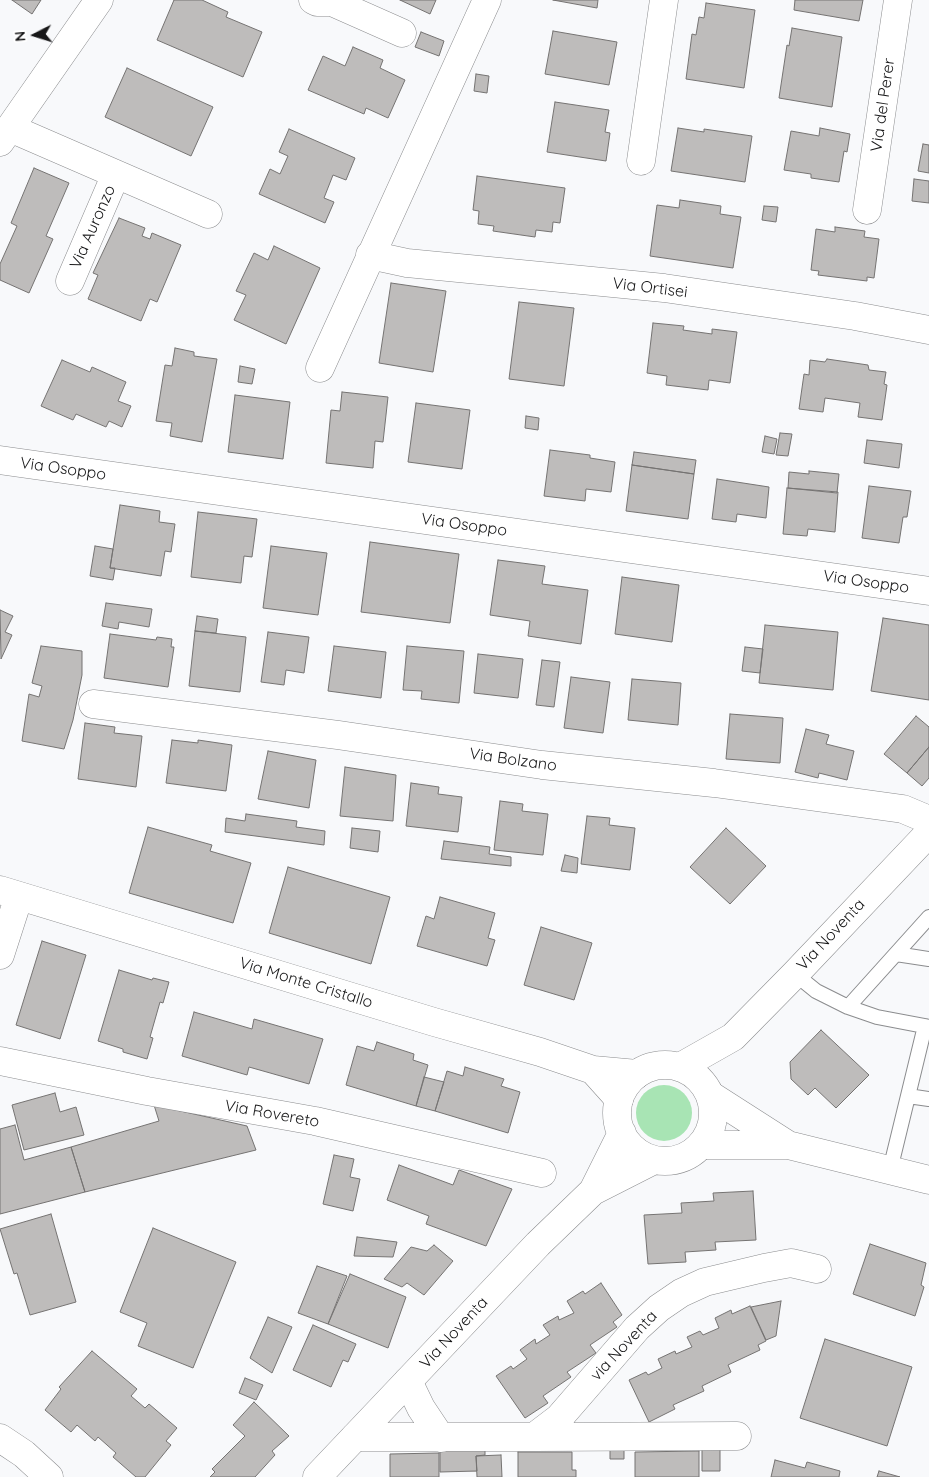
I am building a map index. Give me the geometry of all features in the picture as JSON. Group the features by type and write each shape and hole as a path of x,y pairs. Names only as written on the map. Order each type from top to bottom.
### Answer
{"street":[{"name":"Via Auronzo","path":"98,0 3,138 116,174 208,214"},
{"path":"312,0 332,2 402,32"},
{"path":"320,368 487,0"},
{"path":"641,161 664,0"},
{"name":"Via del Perer","path":"867,210 898,0"},
{"name":"Via Auronzo","path":"70,281 116,174"},
{"name":"Via Ortisei","path":"370,255 408,263 664,288 855,316 929,330"},
{"name":"Via Osoppo","path":"0,460 929,591"},
{"name":"Via Bolzano","path":"93,704 338,735 542,765 714,783 903,808 922,817 929,823"},
{"name":"Via Noventa","path":"680,1067 733,1037 929,833"},
{"name":"Via Monte Cristallo","path":"0,955 10,893 434,1022 540,1052 593,1070 637,1074"},
{"name":"Via Noventa","path":"709,1092 733,1037"},
{"name":"Via Rovereto","path":"0,1061 165,1095 315,1121 542,1173"},
{"path":"709,1092 713,1105 713,1122 708,1135 701,1145 688,1156 671,1161 654,1160 636,1151 622,1133 618,1117 619,1100 626,1085 637,1074 656,1066 672,1065 680,1067 696,1076 709,1092 788,1145"},
{"path":"593,1070 619,1100"},
{"name":"Via Noventa","path":"593,1191 622,1133"},
{"path":"701,1145 788,1145 929,1180"},
{"name":"Via Noventa","path":"318,1477 538,1244 593,1191 654,1160"},
{"name":"via Noventa","path":"534,1437 559,1418 636,1328 659,1308 681,1293 705,1282 792,1263 817,1269"},
{"name":"via Noventa","path":"408,1381 421,1408 441,1438"},
{"path":"355,1437 737,1436"},
{"path":"0,1438 24,1454 49,1477"}],"lane":[{"path":"848,1007 929,917"},
{"path":"896,954 929,959"},
{"path":"795,974 816,991 848,1007 877,1017 927,1026 890,1170"},
{"path":"908,1096 929,1099"}],"green space":[{"path":"658,1085 670,1085 680,1089 688,1097 692,1113 688,1129 680,1137 670,1141 658,1141 648,1137 640,1129 636,1119 636,1107 640,1097 648,1089"}],"building":[{"path":"12,0 41,0 32,14"},
{"path":"174,0 202,0 228,12 226,17 262,32 243,77 157,40"},
{"path":"400,0 436,0 430,14"},
{"path":"553,0 598,0 597,8"},
{"path":"795,0 863,0 859,21 794,10"},
{"path":"706,3 755,10 744,88 686,79 692,34 696,35 699,17 704,18"},
{"path":"792,28 842,37 832,107 779,98 787,45 789,46"},
{"path":"553,31 617,42 609,85 545,74"},
{"path":"421,32 444,41 439,56 415,47"},
{"path":"353,47 383,60 380,68 405,80 388,118 366,108 364,114 308,90 323,56 345,66"},
{"path":"127,68 213,107 191,156 105,117"},
{"path":"476,74 489,76 487,93 474,91"},
{"path":"555,102 609,110 605,132 610,133 606,161 547,152"},
{"path":"678,128 704,132 704,129 752,136 745,182 671,171"},
{"path":"820,128 850,134 847,152 844,151 839,182 811,178 811,174 784,170 791,131 819,136"},
{"path":"289,129 355,158 346,180 333,175 324,198 334,202 325,223 259,194 270,169 280,174 288,156 279,152"},
{"path":"923,144 929,145 929,173 918,171"},
{"path":"34,168 69,183 46,236 53,239 29,293 0,280 0,264 17,226 11,223"},
{"path":"477,176 565,188 560,223 553,222 552,232 536,230 535,237 493,231 494,226 478,224 479,211 473,210"},
{"path":"914,179 929,181 929,203 912,201"},
{"path":"680,200 721,206 720,214 741,217 733,268 650,256 657,205 679,208"},
{"path":"764,206 778,207 776,222 762,220"},
{"path":"119,218 145,228 142,236 150,239 152,233 181,245 157,302 150,299 141,321 88,299 98,275 93,273"},
{"path":"835,227 865,231 864,237 879,239 874,278 867,277 867,281 818,275 819,271 811,270 816,229 835,232"},
{"path":"274,246 320,268 286,344 234,320 246,295 236,291 254,253 268,260"},
{"path":"391,283 446,291 433,372 379,363"},
{"path":"519,302 574,308 564,386 509,379"},
{"path":"653,323 684,326 683,330 712,334 712,329 737,332 730,383 709,380 708,390 666,385 667,376 647,373"},
{"path":"175,348 194,352 194,356 217,359 202,442 170,436 172,423 156,421 165,365 172,366"},
{"path":"827,359 868,365 869,370 886,372 884,384 887,385 882,420 858,417 860,403 825,398 823,412 799,409 804,374 809,375 810,360 825,362"},
{"path":"62,360 90,372 92,367 126,382 118,401 131,406 122,427 109,421 106,427 76,414 73,420 41,406"},
{"path":"240,366 255,369 252,384 238,382"},
{"path":"342,392 388,397 383,442 375,441 373,468 326,463 331,410 340,411"},
{"path":"235,395 290,402 283,459 228,452"},
{"path":"416,403 470,410 462,469 408,462"},
{"path":"526,416 539,418 538,430 525,428"},
{"path":"780,433 792,434 788,456 776,455"},
{"path":"765,436 777,439 774,454 762,452"},
{"path":"867,440 902,444 899,468 864,463"},
{"path":"550,450 590,455 590,458 615,462 611,492 586,489 585,501 544,496"},
{"path":"634,452 696,460 694,474 632,465"},
{"path":"632,465 694,474 688,519 626,511"},
{"path":"809,471 839,474 837,493 788,488 789,472 809,474"},
{"path":"717,479 769,487 766,518 737,514 736,522 712,519"},
{"path":"869,486 911,491 907,517 903,517 899,543 862,538"},
{"path":"787,488 838,492 835,532 808,529 807,536 783,534"},
{"path":"120,505 160,511 159,522 175,524 171,552 165,551 161,576 110,568"},
{"path":"198,512 257,519 252,557 244,556 241,583 191,577"},
{"path":"370,542 459,554 450,623 361,612"},
{"path":"95,546 113,549 110,568 115,568 113,580 90,576"},
{"path":"271,546 327,553 318,615 263,608"},
{"path":"498,560 545,566 542,584 588,590 581,644 528,636 530,621 490,615"},
{"path":"622,577 679,585 672,642 615,634"},
{"path":"106,603 152,609 149,627 119,622 118,629 102,626"},
{"path":"0,610 13,616 5,632 12,635 1,659"},
{"path":"197,616 218,619 216,633 195,631"},
{"path":"883,618 929,625 929,700 871,691"},
{"path":"765,625 838,632 833,690 759,683"},
{"path":"195,631 246,637 240,692 189,686"},
{"path":"268,632 309,637 304,673 286,670 284,685 261,682"},
{"path":"110,634 156,640 157,637 172,639 171,647 174,647 168,687 104,678"},
{"path":"41,646 82,651 82,675 73,720 64,749 22,741 29,694 39,697 42,686 32,683"},
{"path":"334,646 386,652 381,698 328,691"},
{"path":"407,646 464,651 459,703 421,699 422,691 403,690"},
{"path":"745,647 763,649 760,673 742,671"},
{"path":"478,654 523,659 518,698 474,693"},
{"path":"542,660 560,662 554,707 536,705"},
{"path":"571,677 610,682 603,733 564,728"},
{"path":"632,679 681,683 678,725 628,720"},
{"path":"730,714 783,718 780,763 726,759"},
{"path":"916,716 929,727 929,747 907,773 884,754"},
{"path":"85,723 115,727 114,733 142,736 136,787 78,779"},
{"path":"806,729 829,735 826,744 854,751 847,780 819,773 818,778 795,772"},
{"path":"172,740 198,743 198,740 232,745 226,791 166,783"},
{"path":"929,747 929,778 922,786 907,773"},
{"path":"268,751 316,760 309,808 258,799"},
{"path":"345,767 396,775 393,821 340,816"},
{"path":"411,783 439,787 438,794 462,797 458,832 406,826"},
{"path":"500,801 523,804 522,811 548,814 543,855 494,850"},
{"path":"246,814 297,821 296,827 325,831 324,845 225,832 226,818 245,821"},
{"path":"587,816 610,818 609,825 635,828 630,870 581,864"},
{"path":"148,827 212,845 210,851 251,863 233,923 129,893"},
{"path":"352,828 380,831 378,852 350,848"},
{"path":"726,828 766,866 730,904 690,867"},
{"path":"444,841 490,847 489,854 511,857 511,866 441,859"},
{"path":"565,855 578,858 577,873 561,871"},
{"path":"288,867 390,897 371,964 269,933"},
{"path":"440,897 495,913 488,938 495,940 487,966 417,946 426,916 434,919"},
{"path":"541,927 592,943 574,1000 524,985"},
{"path":"42,941 86,955 60,1039 16,1025"},
{"path":"119,970 152,980 153,978 169,982 163,1003 160,1002 150,1037 153,1038 147,1059 123,1052 123,1049 98,1041"},
{"path":"194,1012 252,1029 254,1019 323,1039 309,1084 249,1067 247,1075 182,1056"},
{"path":"821,1030 869,1075 836,1108 815,1088 808,1095 791,1079 790,1062"},
{"path":"377,1042 414,1054 413,1060 428,1065 416,1106 346,1085 357,1046 374,1051"},
{"path":"465,1067 504,1079 501,1086 520,1092 508,1133 435,1111 447,1071 463,1076"},
{"path":"424,1077 444,1082 435,1111 416,1106"},
{"path":"55,1093 60,1112 76,1107 84,1135 24,1150 12,1105"},
{"path":"154,1105 247,1126 256,1150 85,1192 71,1147 159,1121"},
{"path":"15,1125 24,1160 71,1147 85,1192 0,1214 0,1129"},
{"path":"334,1155 354,1159 350,1177 360,1179 353,1211 323,1204"},
{"path":"399,1165 453,1185 459,1170 512,1189 486,1246 426,1224 429,1216 387,1200"},
{"path":"753,1191 756,1240 715,1242 716,1250 685,1252 686,1262 648,1264 644,1215 682,1213 681,1203 714,1201 713,1193"},
{"path":"51,1214 76,1302 30,1315 17,1273 14,1274 0,1229"},
{"path":"153,1228 236,1262 193,1368 138,1346 147,1323 120,1312"},
{"path":"357,1237 397,1242 393,1257 354,1256"},
{"path":"870,1244 926,1263 921,1285 924,1287 915,1316 853,1294"},
{"path":"434,1245 453,1261 424,1295 407,1283 402,1287 384,1279 411,1247 427,1251"},
{"path":"317,1266 347,1276 328,1324 298,1313"},
{"path":"350,1274 406,1297 388,1348 328,1324"},
{"path":"601,1283 622,1315 613,1322 617,1327 590,1345 596,1353 567,1372 571,1377 543,1396 548,1403 525,1418 496,1376 511,1366 513,1369 527,1359 520,1350 535,1339 536,1344 550,1335 543,1325 558,1316 559,1320 574,1313 567,1301 583,1291 585,1294"},
{"path":"781,1301 776,1336 766,1340 751,1307"},
{"path":"750,1306 766,1341 758,1345 760,1350 728,1365 731,1372 702,1386 704,1391 673,1405 675,1409 649,1422 629,1380 646,1372 648,1375 662,1368 658,1359 675,1351 676,1354 692,1347 687,1337 700,1331 703,1335 719,1328 715,1318 731,1310 732,1314"},
{"path":"268,1317 292,1327 272,1373 250,1358"},
{"path":"313,1325 356,1344 348,1362 343,1360 331,1387 293,1370"},
{"path":"825,1339 912,1367 887,1446 800,1418"},
{"path":"92,1351 137,1389 131,1396 145,1408 149,1404 177,1428 166,1441 171,1445 145,1477 136,1477 113,1457 116,1453 98,1437 95,1441 77,1425 71,1432 45,1410 61,1389 59,1387"},
{"path":"245,1378 263,1385 256,1400 239,1393"},
{"path":"254,1402 289,1436 272,1451 275,1455 255,1477 210,1477 215,1472 212,1469 245,1436 233,1425"},
{"path":"702,1446 720,1446 720,1471 702,1471"},
{"path":"485,1448 485,1455 476,1456 477,1471 440,1472 440,1449"},
{"path":"610,1449 624,1449 624,1459 610,1459"},
{"path":"699,1451 699,1477 635,1477 635,1452"},
{"path":"518,1452 572,1452 572,1470 576,1470 576,1477 518,1477"},
{"path":"439,1453 439,1477 390,1477 390,1454"},
{"path":"501,1455 502,1477 477,1477 476,1456"},
{"path":"775,1460 805,1468 807,1462 840,1471 839,1477 771,1477"},
{"path":"879,1471 900,1477 877,1477"}]}
